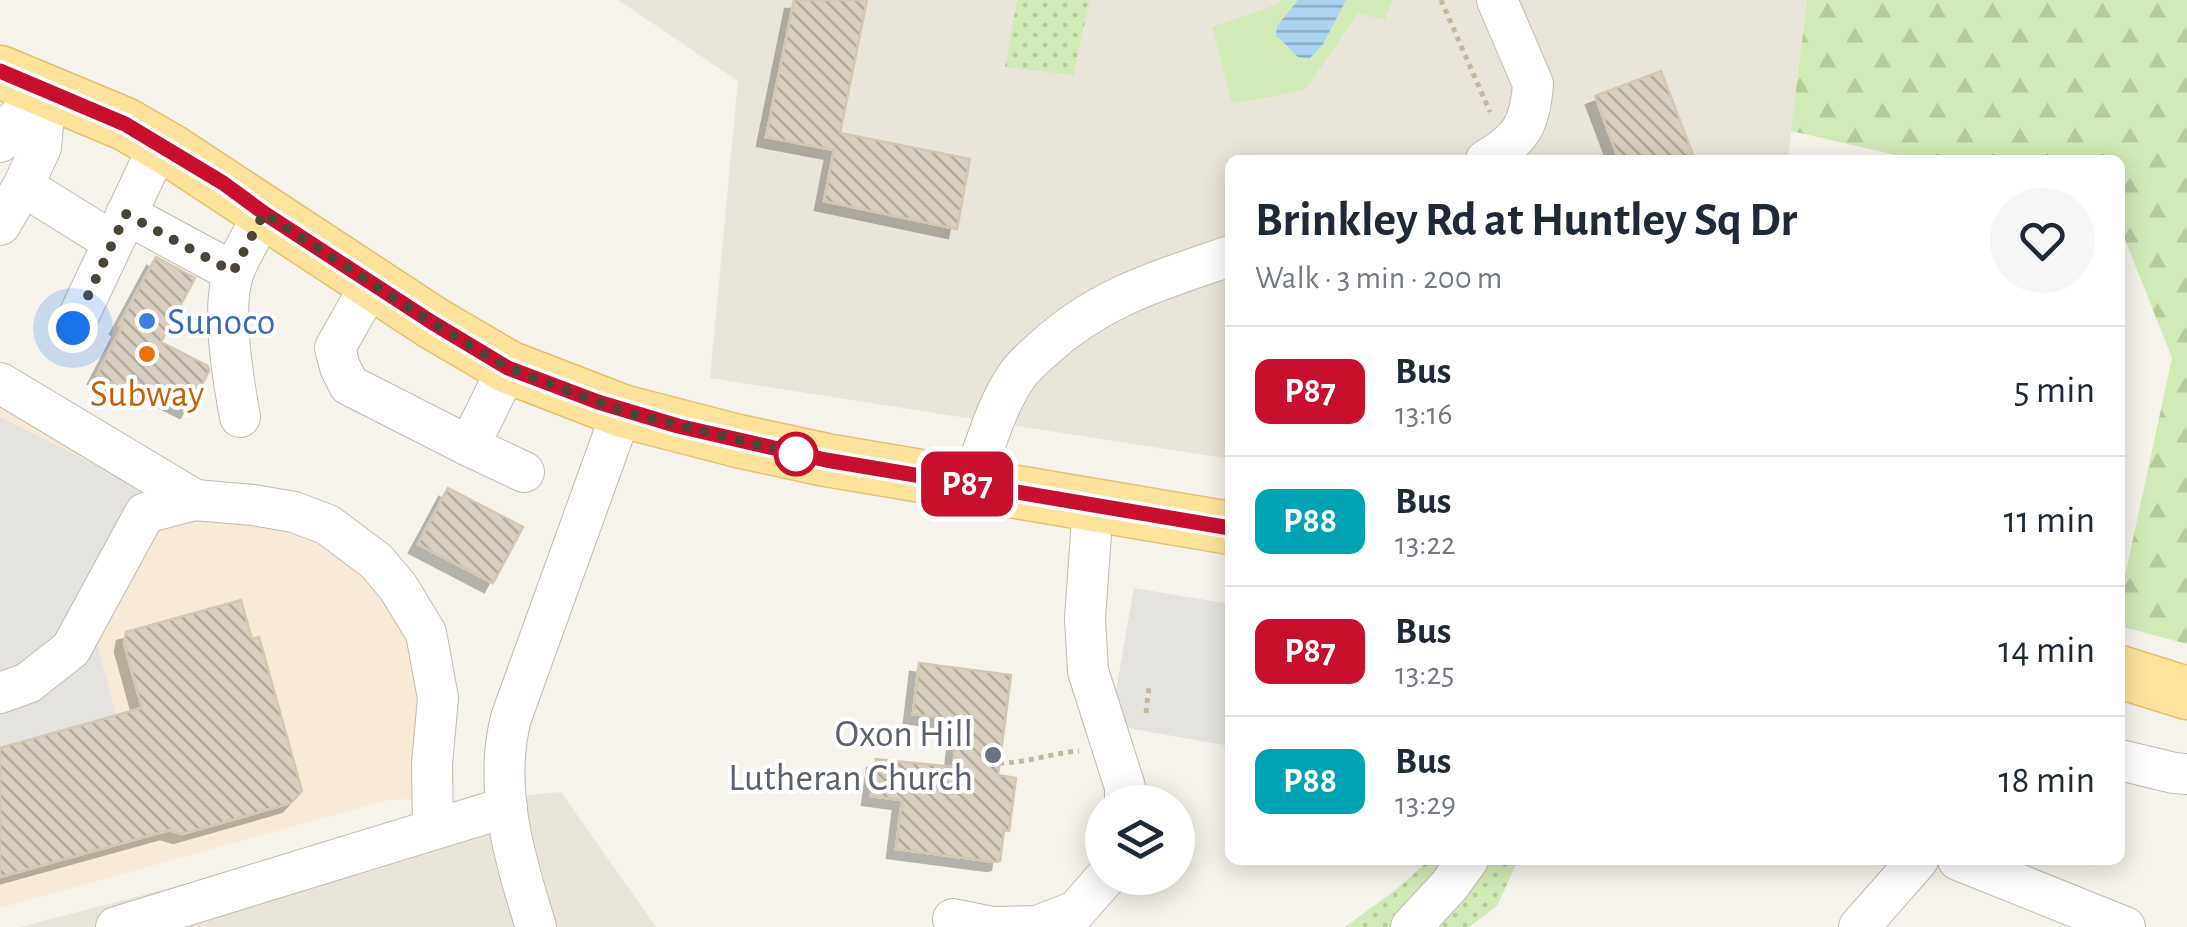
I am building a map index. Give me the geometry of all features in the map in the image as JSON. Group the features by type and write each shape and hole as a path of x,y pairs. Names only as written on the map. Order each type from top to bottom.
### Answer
{"main road":[{"path":"23,82 125,124 508,368 622,411 826,460 1225,527"},
{"path":"2125,674 2187,693"}],"street":[{"path":"1496,153 1521,132 1531,111 1532,84 1497,0"},
{"path":"0,142 23,82"},
{"path":"0,226 41,147 23,82"},
{"path":"73,328 159,146"},
{"path":"24,186 233,272"},
{"path":"240,417 232,372 229,308 233,272 264,213"},
{"path":"971,485 1016,376 1053,340 1106,302 1225,258"},
{"path":"372,282 335,348 349,385 524,472"},
{"path":"469,446 508,368"},
{"path":"0,383 195,500"},
{"path":"536,927 517,865 507,807 503,762 510,718 622,411"},
{"path":"0,693 28,683 71,649 145,512 195,500 294,512 328,525 376,561 398,587 426,633 438,698 432,764 433,829"},
{"path":"1093,505 1085,619 1088,672 1123,785"},
{"path":"2125,761 2187,774"},
{"path":"116,927 507,807"},
{"path":"1411,927 1464,865"},
{"path":"1859,927 1914,865"},
{"path":"1970,865 2125,927"},
{"path":"954,919 993,927 1037,926 1076,911 1090,895"}],"path":[{"path":"1441,0 1496,153"},
{"path":"1146,713 1148,686"},
{"path":"999,763 1112,750"}],"shaded area":[{"path":"618,0 1807,0 1789,155 1225,155 1225,458 710,378 738,81"},
{"path":"0,383 195,500 294,512 426,633 433,798 388,800 0,908"},
{"path":"0,417 136,485 160,525 96,639 117,720 0,752"},
{"path":"1134,588 1225,603 1225,745 1110,725"},
{"path":"561,792 656,927 20,927 239,870 466,801"}],"green space":[{"path":"1017,0 1090,0 1073,75 1005,67"},
{"path":"1280,0 1393,0 1385,19 1357,14 1305,90 1232,104 1212,27"},
{"path":"1807,0 2187,0 2187,644 2125,627 2125,576 2172,358 2125,240 2125,155 1896,155 1791,131"},
{"path":"1423,865 1516,865 1497,906 1469,927 1345,927"}],"water":[{"path":"1298,0 1346,0 1322,46 1309,59 1298,57 1276,35 1277,26"}],"building":[{"path":"794,0 867,0 840,133 970,159 957,229 824,201 834,150 766,137"},
{"path":"1661,71 1693,155 1617,155 1595,96"},
{"name":"Subway","path":"156,257 195,278 161,342 208,366 189,409 140,384 135,395 97,375"},
{"path":"448,488 523,527 493,583 418,544"},
{"path":"241,600 252,639 259,637 302,791 291,803 182,834 169,830 0,877 0,748 142,708 124,643 126,632"},
{"path":"919,663 1011,675 998,775 1016,778 1009,831 1004,830 1000,861 896,849 902,800 871,796 876,759 953,767 959,720 913,714"}],"bus line":[{"name":"P87","path":"0,71 125,124 223,183 433,323 508,368 557,387 622,411 826,460 1225,527"}],"place":[{"name":"Sunoco","path":"147,321"},
{"name":"Subway","path":"147,354"},
{"name":"Oxon Hill Lutheran Church","path":"993,755"}],"route":[{"path":"73,328 126,214 233,272 264,213 508,368 622,411 796,454"}]}
